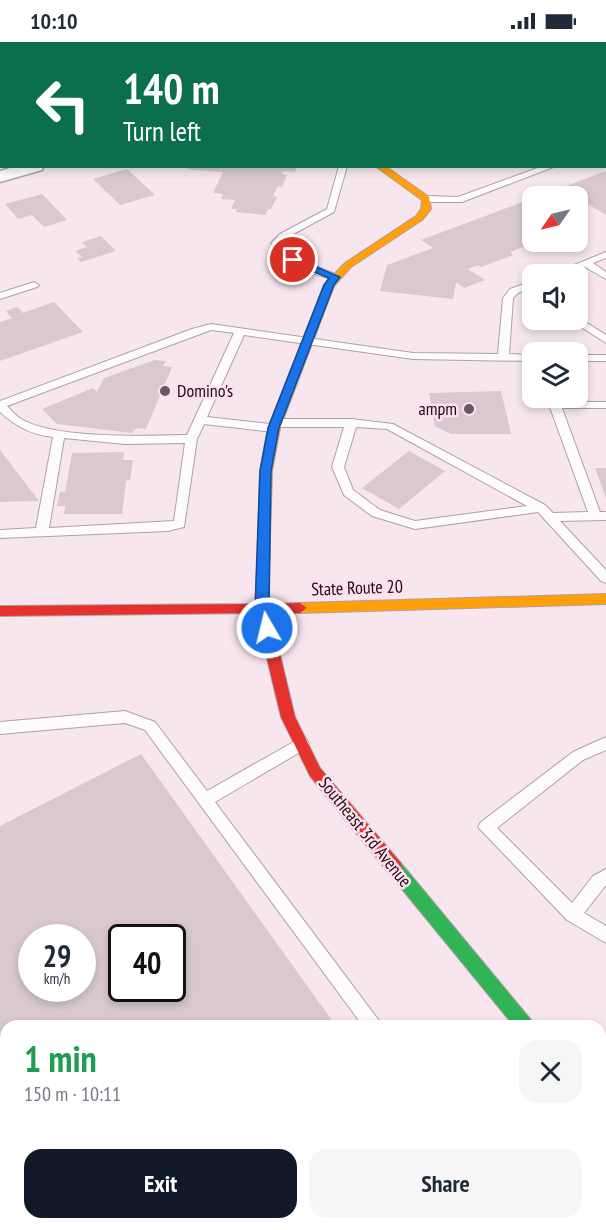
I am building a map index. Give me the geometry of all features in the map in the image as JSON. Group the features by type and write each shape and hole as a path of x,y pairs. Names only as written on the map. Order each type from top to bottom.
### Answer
{"street":[{"path":"0,177 29,168"},
{"path":"335,277 348,265 419,218 426,209 426,198 382,168"},
{"name":"Southeast 3rd Avenue","path":"335,277 329,285 274,425 266,471 262,609 288,717 315,772 520,1020"},
{"name":"State Route 20","path":"0,611 262,609 606,599"}],"lane":[{"path":"335,277 293,260 280,250 276,243 283,236 330,210 342,168"},
{"path":"426,198 459,200 547,168"},
{"path":"586,263 606,255"},
{"path":"586,263 606,276"},
{"path":"0,296 34,285"},
{"path":"503,357 508,298 514,291 522,289"},
{"path":"191,439 125,440 29,428 16,421 0,405 211,327 413,357 522,358"},
{"path":"588,328 606,340"},
{"path":"0,534 168,527 180,524 191,439 240,332"},
{"path":"588,358 606,358"},
{"path":"588,404 606,405"},
{"path":"552,517 601,517 556,408"},
{"path":"200,420 274,425 351,423 389,426 541,508 552,517 606,578"},
{"path":"351,423 338,467 348,492 376,513 415,525 541,508"},
{"path":"42,532 59,433"},
{"path":"0,728 125,717 150,726 370,1020"},
{"path":"606,743 578,756 486,827 573,915 606,935"},
{"path":"205,800 302,744"},
{"path":"573,915 599,881 606,876"}],"building":[{"path":"186,168 296,168 295,172 283,171 282,174 287,175 282,187 278,186 273,196 277,197 265,215 236,212 237,209 231,209 235,200 221,199 223,194 213,193 223,172"},
{"path":"127,169 155,195 120,205 93,179"},
{"path":"606,171 606,215 588,204 588,186 566,186"},
{"path":"42,194 67,220 44,227 32,215 18,219 5,204"},
{"path":"522,202 522,247 510,252 513,255 481,267 478,265 468,269 485,280 464,288 456,282 453,299 380,291 387,265 433,248 421,240"},
{"path":"101,236 116,251 81,262 77,258 82,257 75,251 87,247 82,242"},
{"path":"54,302 83,332 0,361 0,322 12,318 6,311 17,307 23,313"},
{"path":"155,360 166,361 163,366 172,367 146,429 137,428 132,433 57,424 42,409 93,388 97,392 104,378"},
{"name":"ampm","path":"501,391 511,434 451,434 435,426 429,393"},
{"path":"0,450 39,501 0,502"},
{"path":"409,451 445,471 399,509 362,488"},
{"path":"124,452 123,460 133,460 130,480 126,481 122,514 64,514 65,506 57,506 60,492 65,492 72,453"},
{"path":"595,468 606,468 606,498"},
{"path":"141,754 332,1020 0,1020 0,826"}],"traffic: fast":[{"path":"394,867 520,1020"}],"traffic: slow":[{"path":"263,570 266,471 274,428 329,285 348,265 419,218 426,209 426,199 382,168"},
{"path":"300,608 606,599"}],"traffic: jam":[{"path":"263,570 262,609 288,717 315,772 394,867"},
{"path":"0,611 300,608"}],"place":[{"name":"Domino's","path":"165,391"},
{"name":"ampm","path":"469,409"}],"route":[{"path":"267,628 262,609 266,471 274,428 329,285 335,277 293,260"}]}
